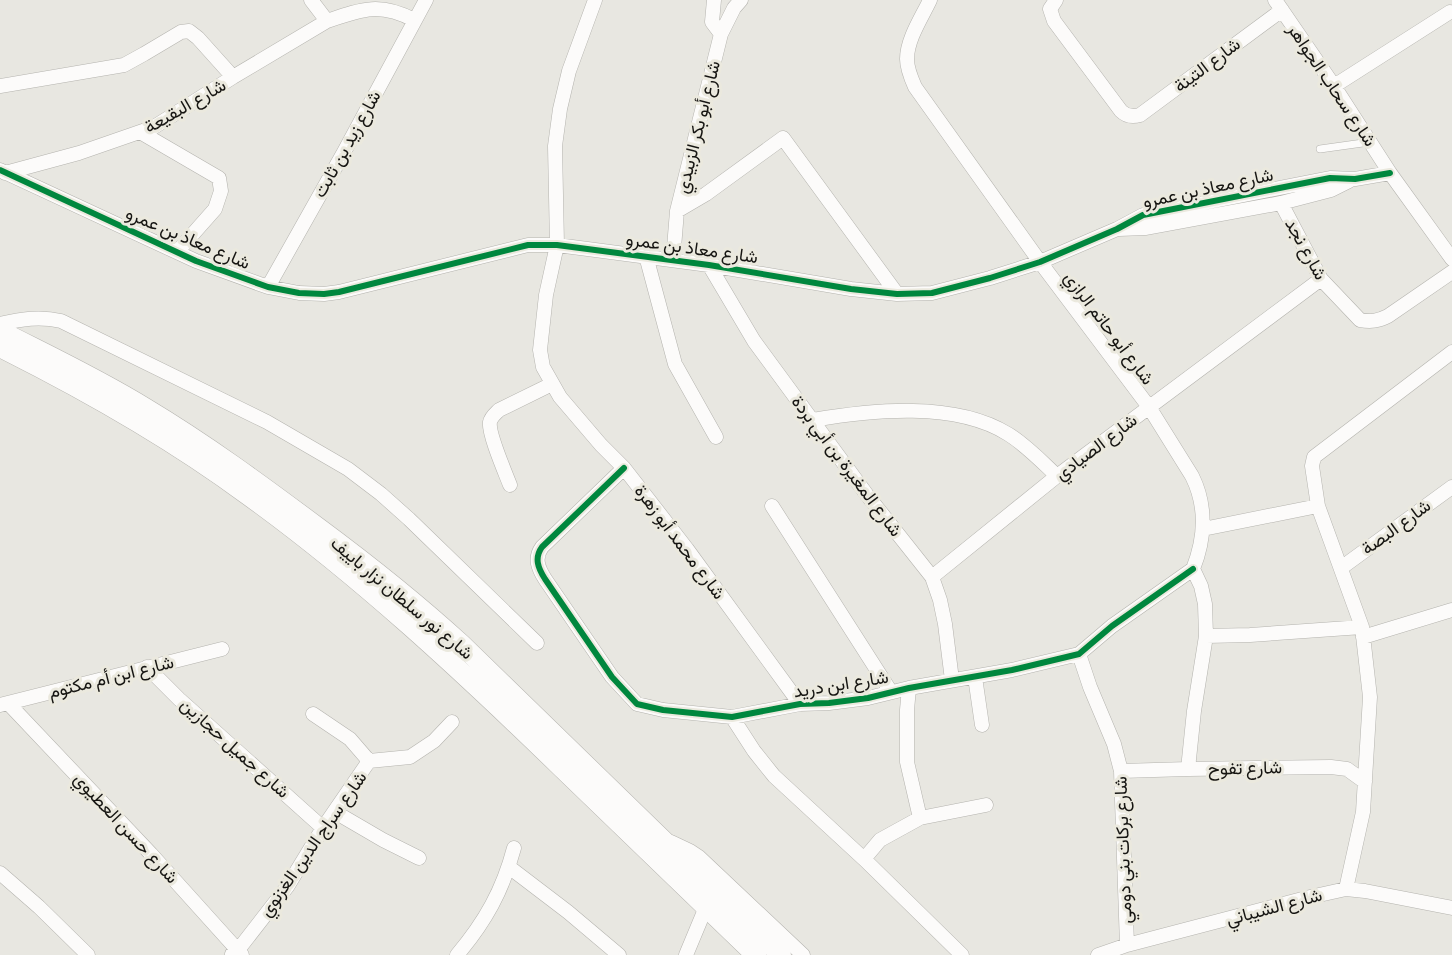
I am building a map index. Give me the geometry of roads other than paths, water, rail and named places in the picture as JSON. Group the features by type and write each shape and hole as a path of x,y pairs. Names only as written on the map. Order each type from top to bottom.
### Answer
{"main road":[{"name":"شارع نور سلطان نزار باييف","path":"0,331 97,380 187,434 238,468 338,542 433,618 462,645 781,955"},
{"name":"شارع نور سلطان نزار باييف","path":"0,347 56,376 196,458 296,530 453,664 706,907 749,952"}],"street":[{"path":"311,0 327,21"},
{"name":"شارع زيد بن ثابت","path":"268,287 426,0"},
{"name":"شارع محمد أبو زهرة","path":"595,0 569,72 560,109 555,146 557,245 546,295 540,350 543,367 560,397 624,468 687,549 800,704"},
{"path":"714,0 712,22 721,34"},
{"name":"شارع أبو بكر الزبيدي","path":"673,260 677,211 721,34 734,8 741,0"},
{"name":"شارع أبو حاتم الرازي","path":"930,0 909,45 907,60 912,79 919,94 1040,262 1149,407 1192,476 1198,487 1203,529 1193,569"},
{"name":"شارع التينة","path":"1056,0 1050,9 1054,21 1121,111 1131,116 1140,115 1279,5"},
{"path":"1334,86 1451,13 1442,0"},
{"name":"شارع سحاب الجواهر","path":"1279,5 1390,173 1452,259"},
{"name":"شارع البقيعة","path":"3,171 79,153 154,127 327,21 352,12 375,9 390,9 414,20"},
{"path":"0,86 117,67 131,62 176,34 186,31 194,33 233,77"},
{"path":"140,132 219,178 221,191 215,209 177,252"},
{"path":"677,211 706,194 783,138 897,294"},
{"name":"شارع معاذ بن عمرو","path":"3,171 196,261 232,275 268,287 299,293 324,294 528,245 557,245 646,256 851,289 897,294 932,293 1040,262 1117,229 1143,215 1330,178 1355,179 1390,173"},
{"name":"شارع معاذ بن عمرو","path":"1117,229 1145,228 1281,203 1331,190 1355,179"},
{"name":"شارع نجد","path":"1281,203 1321,279 1360,320 1379,320 1388,316 1452,272"},
{"path":"646,256 675,364 716,437"},
{"name":"شارع المغيرة بن أبي بردة","path":"709,265 754,341 867,495 932,577 945,624 952,680"},
{"name":"شارع الصيادي","path":"932,577 1057,476 1321,279"},
{"path":"0,324 23,318 62,321 267,422 348,470 410,519 537,643"},
{"path":"1346,889 1363,812 1370,697 1363,632 1318,506 1312,466 1314,457 1452,352"},
{"path":"510,485 492,436 490,422 499,410 552,384"},
{"path":"813,420 850,414 894,411 937,413 964,418 1007,433 1023,444 1057,476"},
{"name":"شارع ابن دريد","path":"624,468 542,547 538,553 537,562 545,579 612,676 637,704 663,710 732,717 800,704 848,701 1012,670 1079,654 1113,626 1193,569"},
{"name":"شارع البصة","path":"1341,568 1452,487"},
{"path":"772,506 891,692"},
{"path":"1203,529 1318,506"},
{"path":"1188,769 1194,711 1206,636 1205,604 1201,586 1193,569"},
{"path":"1206,636 1363,632 1452,610"},
{"name":"شارع ابن أم مكتوم","path":"4,704 222,649"},
{"name":"شارع بركات بني دومي","path":"1079,654 1114,744 1121,771 1126,945"},
{"name":"شارع جميل حجازين","path":"147,667 179,699 323,828"},
{"path":"975,677 982,725"},
{"path":"909,688 906,710 907,762 920,818"},
{"name":"شارع حسن العطيوي","path":"4,704 151,854 237,953"},
{"name":"شارع سراج الدين الغزنوي","path":"237,953 287,887 323,828 369,762 350,739 314,714"},
{"path":"732,717 774,776 864,859 962,955"},
{"path":"369,762 410,757 434,741 452,722"},
{"name":"شارع تفوح","path":"1121,771 1331,767 1347,769 1365,782"},
{"path":"864,859 880,840 920,818 986,805"},
{"path":"335,812 419,858"},
{"path":"660,838 699,857 803,955"},
{"path":"456,955 486,917 500,891 514,848"},
{"path":"509,867 568,912 618,955"},
{"path":"0,873 88,955"},
{"name":"شارع الشيباني","path":"1098,955 1126,945 1346,889 1452,908"},
{"path":"686,955 706,907"}],"lane":[{"path":"1320,150 1370,142"}]}
